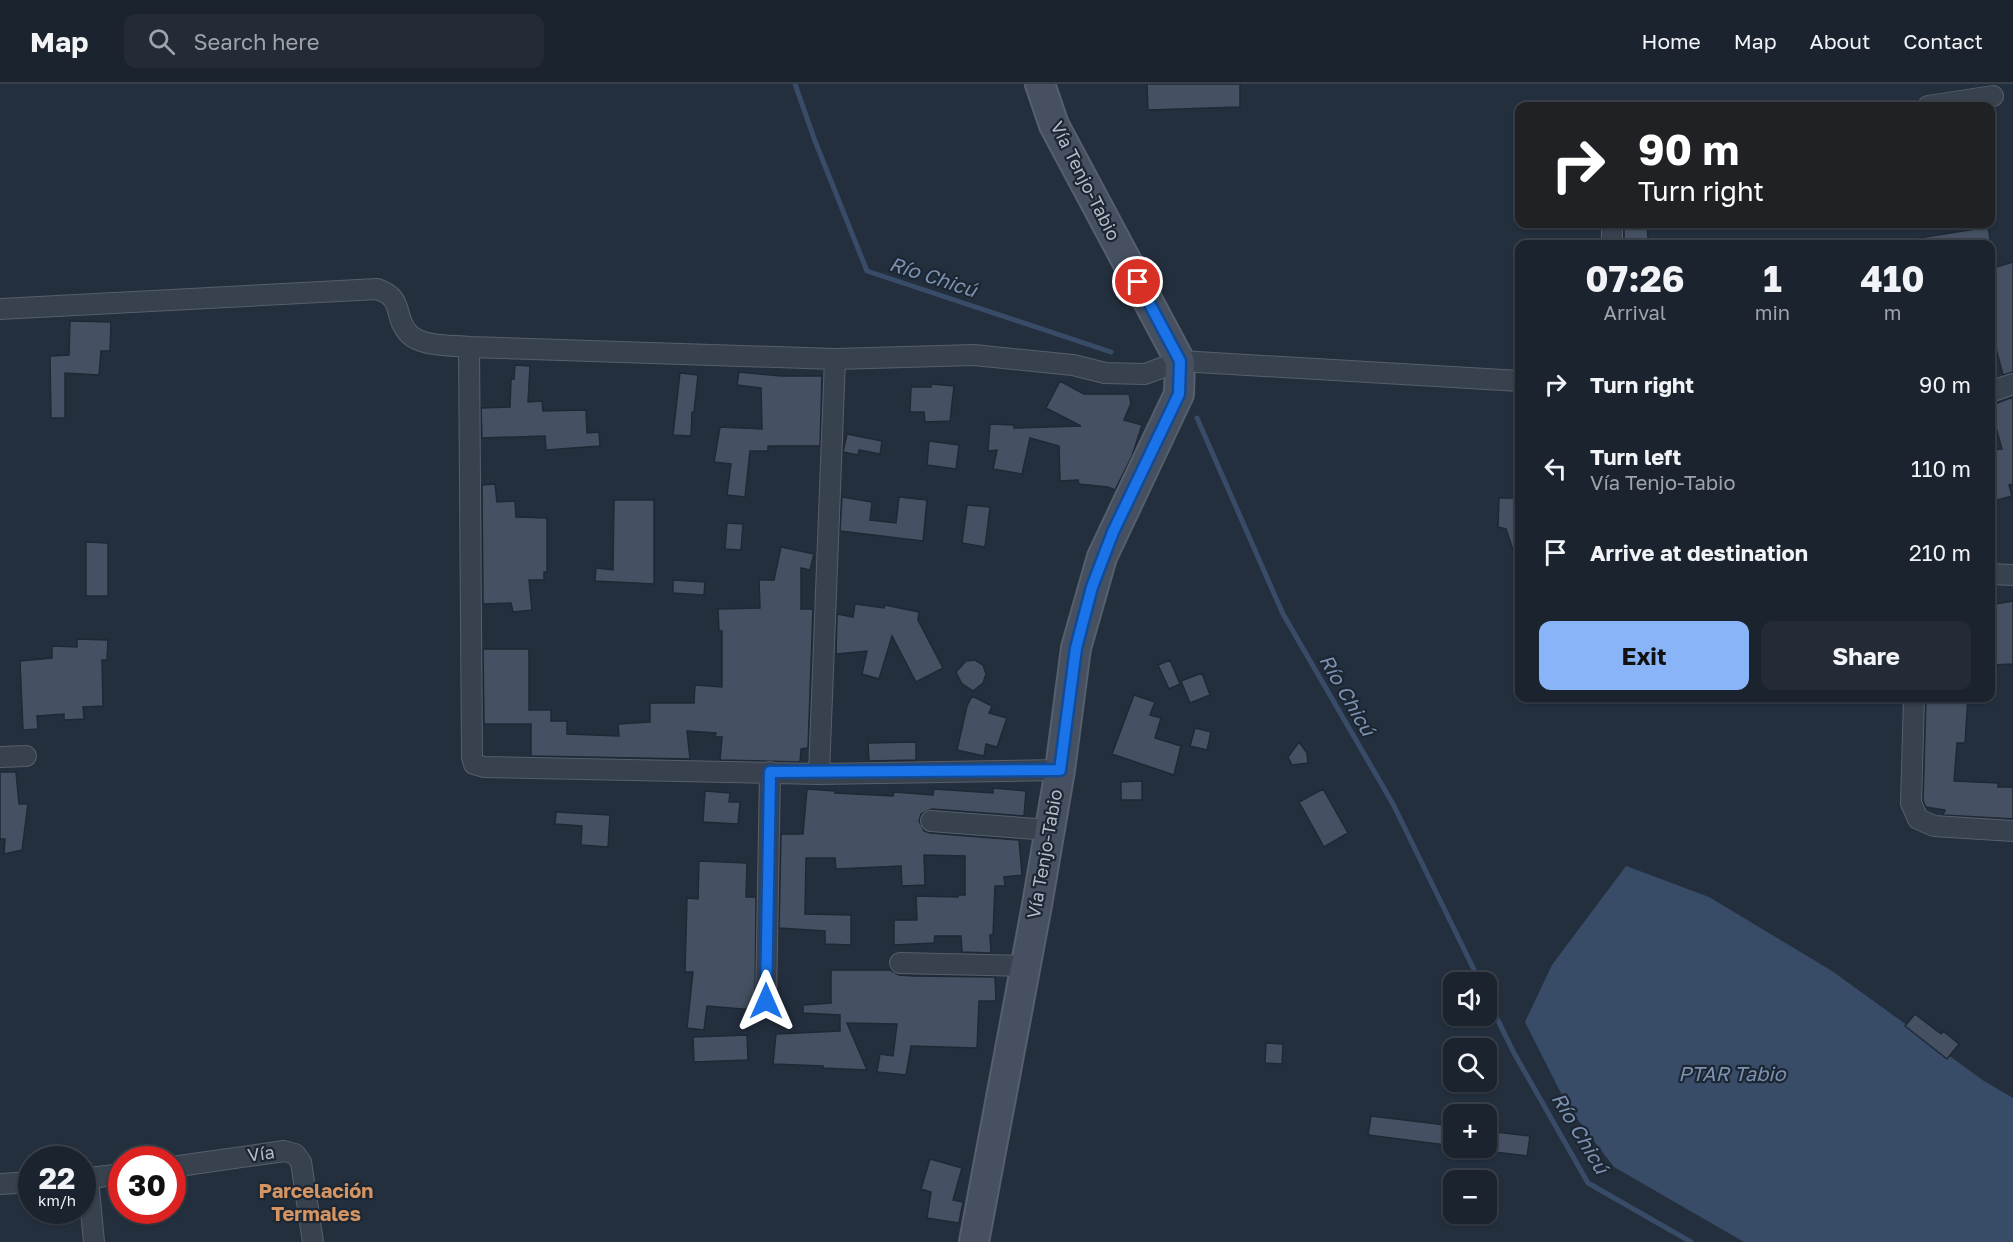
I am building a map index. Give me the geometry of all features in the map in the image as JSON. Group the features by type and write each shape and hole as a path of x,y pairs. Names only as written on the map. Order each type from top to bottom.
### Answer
{"main road":[{"name":"Vía Tenjo-Tabio","path":"974,1242 1060,770 1076,648 1092,587 1113,532 1179,394 1180,361 1054,125 1040,84"}],"street":[{"path":"1954,102 1993,96"},
{"path":"0,309 377,289 395,298 402,322 409,334 423,342 469,347 835,358 974,355 1073,365 1105,373 1145,374 1180,361 1515,381"},
{"path":"469,347 474,764 484,767 819,774 1060,770"},
{"path":"819,774 835,358"},
{"path":"1995,390 2013,384"},
{"path":"1995,574 2013,575"},
{"path":"1914,702 1911,803 1918,819 1934,826 2013,831"},
{"path":"0,757 26,756"},
{"path":"766,1001 770,772"},
{"path":"931,821 1049,830"},
{"path":"900,963 1025,966"},
{"name":"Vía","path":"186,1165 284,1151 295,1154 301,1162 313,1242"},
{"path":"0,1184 18,1183"},
{"path":"91,1224 94,1242"}],"water":[{"name":"PTAR Tabio","path":"1626,866 1709,897 1832,971 1984,1081 2013,1098 2013,1242 1744,1242 1614,1167 1568,1107 1525,1022 1552,965"}],"building":[{"path":"1147,84 1240,84 1240,107 1148,110"},
{"path":"1624,228 1647,228 1648,239 1624,240"},
{"path":"1988,228 1990,240 1919,240 1919,238"},
{"path":"2013,262 2013,372 2003,375 1995,345 1995,267"},
{"path":"70,321 111,322 110,351 101,351 99,375 65,373 65,418 51,418 50,356 69,355"},
{"path":"515,365 530,366 528,402 542,401 543,411 586,410 587,433 599,432 600,446 546,450 545,436 482,438 481,408 510,407 511,379 514,379"},
{"path":"739,372 781,376 822,376 820,446 768,446 768,451 750,451 745,497 727,495 731,464 714,462 720,427 762,429 761,388 737,385"},
{"path":"680,373 698,375 691,436 673,435"},
{"path":"1060,381 1084,394 1129,394 1131,403 1124,420 1142,425 1132,456 1115,490 1108,487 1079,484 1078,480 1060,481 1059,446 1030,438 1022,474 993,469 997,450 988,451 990,424 1014,425 1014,428 1081,426 1046,408"},
{"path":"931,384 954,386 950,421 925,422 924,412 910,412 911,387 931,387"},
{"path":"2013,397 2013,484 2009,485 2012,496 1995,501 1995,450 2002,449 1995,424 1995,404"},
{"path":"847,434 882,441 880,454 859,450 858,455 843,452"},
{"path":"929,441 959,445 956,469 927,465"},
{"path":"495,484 497,502 515,501 516,517 547,518 547,572 544,572 544,580 529,580 532,610 513,612 511,603 483,604 482,485"},
{"path":"842,497 872,502 870,520 896,523 899,497 927,500 923,541 840,531"},
{"path":"1499,498 1515,498 1515,556 1506,529 1498,527"},
{"path":"614,500 654,500 654,584 595,581 596,568 613,570"},
{"path":"967,505 990,507 985,547 962,543"},
{"path":"727,523 743,524 741,550 725,549"},
{"path":"86,542 108,543 108,596 86,596"},
{"path":"781,547 814,554 810,570 801,568 801,609 813,609 808,748 801,749 800,762 720,760 722,737 715,737 716,733 687,731 690,759 531,756 531,724 484,724 483,649 529,649 529,710 551,710 551,721 567,721 567,734 619,736 618,724 650,722 650,703 694,703 695,685 722,687 722,631 719,631 718,609 760,608 759,580 774,580"},
{"path":"673,580 705,582 704,595 673,593"},
{"path":"2013,601 2013,664 1995,665 1995,604"},
{"path":"855,604 884,608 885,605 919,612 918,620 943,668 916,682 892,636 879,679 862,674 867,651 836,654 837,614 853,617"},
{"path":"77,639 108,640 107,660 102,660 103,706 83,707 84,719 64,720 64,714 37,716 38,729 23,730 20,661 52,658 52,646 77,647"},
{"path":"975,660 983,665 986,674 983,683 973,691 962,684 956,672 966,661"},
{"path":"1170,660 1180,684 1169,689 1158,665"},
{"path":"1202,673 1210,695 1190,703 1181,681"},
{"path":"1134,695 1155,702 1150,715 1161,718 1155,738 1181,746 1174,775 1112,754"},
{"path":"972,696 992,706 989,713 1007,718 997,747 986,744 984,756 957,750 967,706"},
{"path":"1926,702 1968,702 1965,743 1957,743 1954,781 1998,783 1998,787 2013,787 2013,819 1943,815 1945,810 1926,807 1923,801"},
{"path":"1195,728 1211,732 1207,750 1190,746"},
{"path":"916,742 916,760 869,761 868,743"},
{"path":"1299,742 1307,753 1308,763 1292,765 1288,757"},
{"path":"0,772 16,772 19,804 28,804 22,850 4,854 5,839 0,839"},
{"path":"1142,781 1142,800 1121,800 1121,782"},
{"path":"993,788 1026,791 1024,816 932,809 921,814 919,821 924,831 930,833 1019,840 1022,875 1004,877 1005,886 995,886 993,935 990,935 991,953 962,952 961,936 935,936 934,943 894,945 894,920 917,920 916,896 958,897 958,895 965,895 965,856 924,855 925,885 902,886 901,866 836,869 835,858 806,858 805,914 851,915 851,945 825,944 825,931 779,928 781,834 803,834 807,789 893,796 894,792 933,795 934,789 993,793"},
{"path":"1323,789 1348,833 1324,847 1299,802"},
{"path":"705,791 730,793 729,802 740,802 738,824 703,822"},
{"path":"556,812 610,815 608,847 581,845 582,826 555,824"},
{"path":"699,861 747,863 746,897 756,897 755,1010 707,1006 704,1030 687,1028 693,972 685,972 687,898 698,899"},
{"path":"831,970 890,970 899,975 913,976 995,977 996,1001 979,1001 977,1048 911,1046 906,1075 877,1072 880,1054 893,1056 897,1024 847,1023 867,1070 773,1064 776,1034 840,1031 840,1015 803,1013 803,1005 831,1003"},
{"path":"1915,1014 1941,1034 1943,1031 1959,1044 1947,1059 1905,1026"},
{"path":"747,1035 748,1060 694,1062 693,1037"},
{"path":"1266,1043 1283,1044 1282,1064 1265,1063"},
{"path":"1371,1116 1443,1125 1443,1145 1368,1135"},
{"path":"1497,1132 1530,1136 1527,1156 1497,1152"},
{"path":"930,1159 962,1168 953,1200 963,1202 959,1223 927,1218 931,1192 921,1189"}],"waterway":[{"name":"Río Chicú","path":"795,84 815,141 867,271 1111,352"},
{"name":"Río Chicú","path":"1197,418 1283,614 1393,804 1475,972"},
{"name":"Río Chicú","path":"1497,1018 1514,1053 1588,1183 1691,1242"}],"district":[{"name":"Parcelación Termales","path":"316,1202"}],"route":[{"path":"766,1001 770,772 819,774 1060,770 1076,648 1092,587 1113,532 1179,394 1180,361 1138,282"}]}
